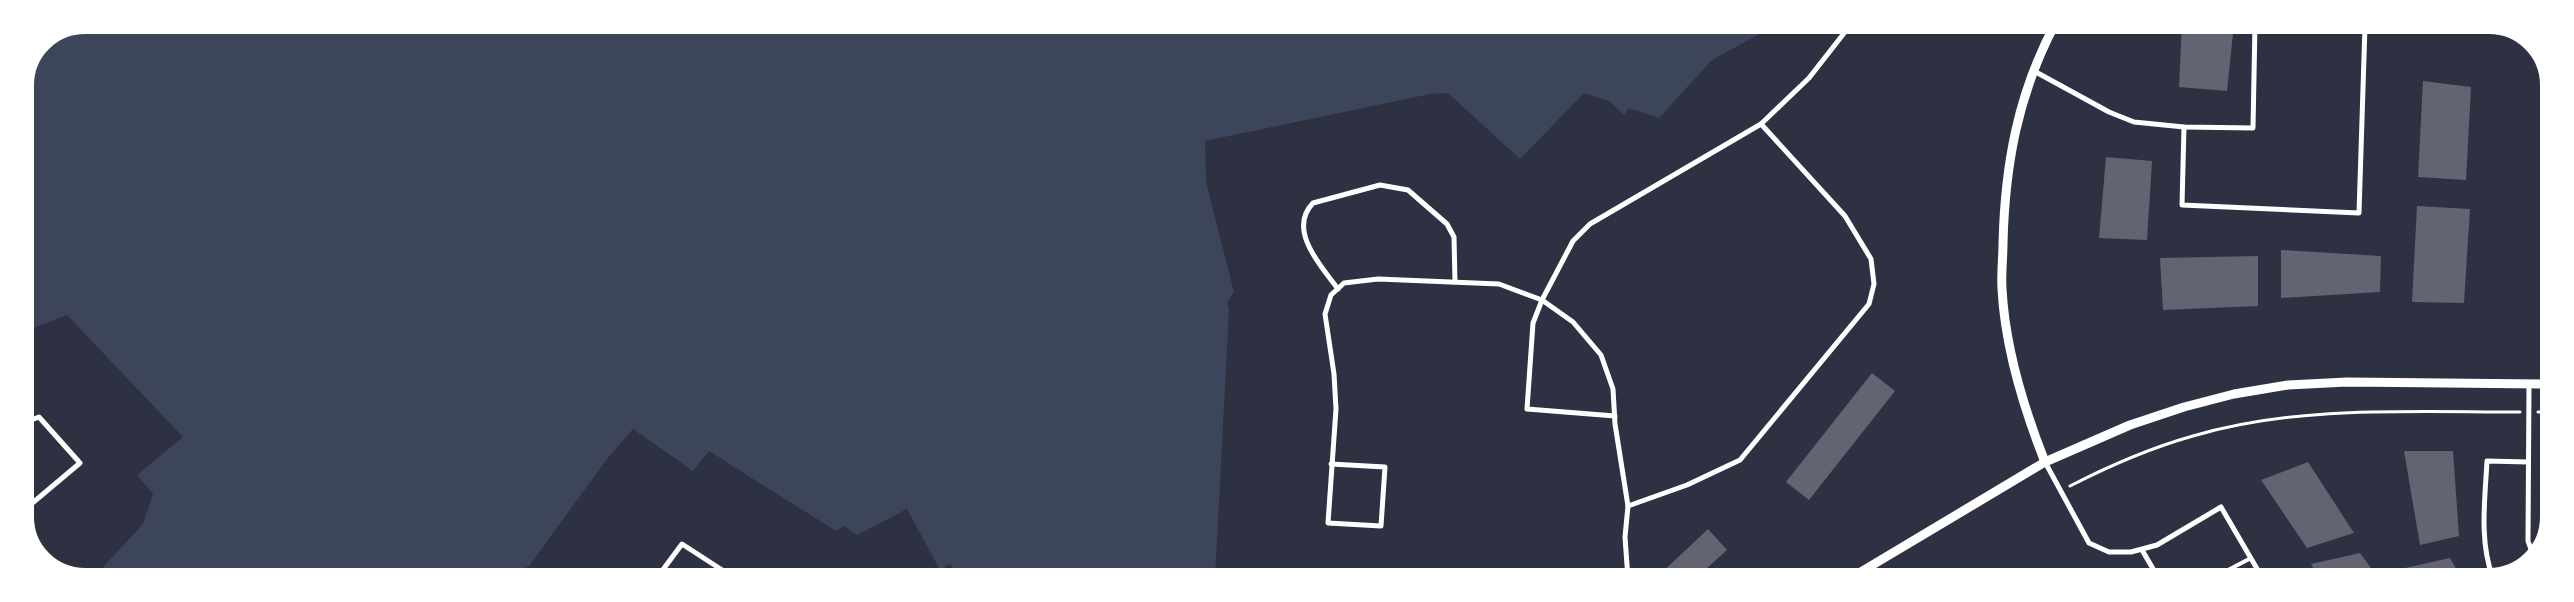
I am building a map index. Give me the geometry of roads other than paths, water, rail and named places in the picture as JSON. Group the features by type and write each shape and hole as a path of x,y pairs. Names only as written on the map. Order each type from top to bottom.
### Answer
{"street":[{"path":"1615,416 1527,409 1533,323 1542,300 1574,241 1590,224 1761,124 1809,78 1846,31"},
{"path":"2053,31 2034,70 2010,147 2004,198 2002,289 2015,370 2030,424 2045,462 2090,543 2109,552 2121,553 2142,550 2157,545 2221,507 2258,571"},
{"path":"2034,70 2109,112 2134,122 2184,127 2253,128 2255,31"},
{"path":"2184,127 2182,205 2359,213 2365,31"},
{"path":"1628,506 1687,485 1740,460 1869,304 1874,284 1871,259 1866,250 1845,216 1761,124"},
{"path":"1338,289 1307,244 1303,224 1306,210 1313,203 1380,185 1408,190 1447,224 1454,237 1455,282"},
{"path":"1331,464 1385,467 1381,526 1328,523 1331,464 1336,410 1334,374 1325,314 1331,295 1344,282 1378,279 1499,284 1542,300 1573,322 1602,355 1613,389 1628,506 1625,537 1627,571"},
{"path":"1862,571 2045,462 2130,425 2234,394 2288,384 2347,382 2543,384"},
{"path":"2529,384 2528,541 2531,550"},
{"path":"31,420 39,417 80,463 31,504"},
{"path":"2490,571 2484,529 2487,462 2528,462"},
{"path":"661,571 682,544 724,571"},
{"path":"2142,550 2154,571"}],"lane":[{"path":"2226,571 2251,558"}]}
